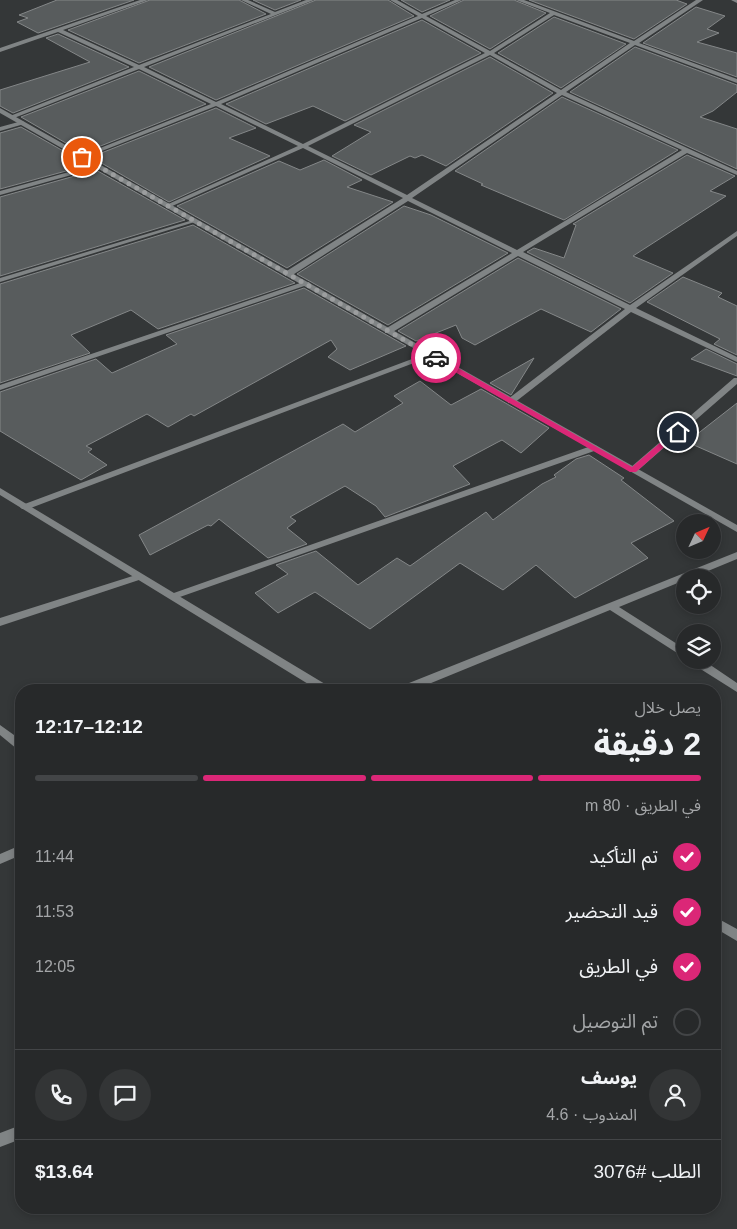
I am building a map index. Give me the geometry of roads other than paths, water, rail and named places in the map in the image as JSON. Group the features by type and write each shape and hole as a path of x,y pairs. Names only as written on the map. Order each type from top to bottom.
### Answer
{"street":[{"path":"0,50 145,0"},
{"path":"244,0 275,14"},
{"path":"12,117 311,0"},
{"path":"393,0 562,93 737,173"},
{"path":"82,157 216,104 458,0"},
{"path":"519,0 737,81"},
{"path":"288,274 409,197 700,0"},
{"path":"168,206 303,146 490,53 554,13"},
{"path":"59,30 409,197 630,309 737,360"},
{"path":"0,110 737,530"},
{"path":"0,129 22,122"},
{"path":"388,331 687,150"},
{"path":"0,193 98,166"},
{"path":"0,280 195,221"},
{"path":"511,401 630,309 737,233"},
{"path":"0,388 306,284"},
{"path":"25,507 431,355"},
{"path":"633,470 737,380"},
{"path":"174,596 594,448"},
{"path":"0,491 139,578 174,596 316,684"},
{"path":"418,684 737,555"},
{"path":"0,622 139,578"},
{"path":"611,606 676,648"},
{"path":"708,669 737,688"},
{"path":"0,729 15,741"},
{"path":"0,859 15,853"},
{"path":"721,926 737,935"},
{"path":"0,1140 15,1134"}]}
